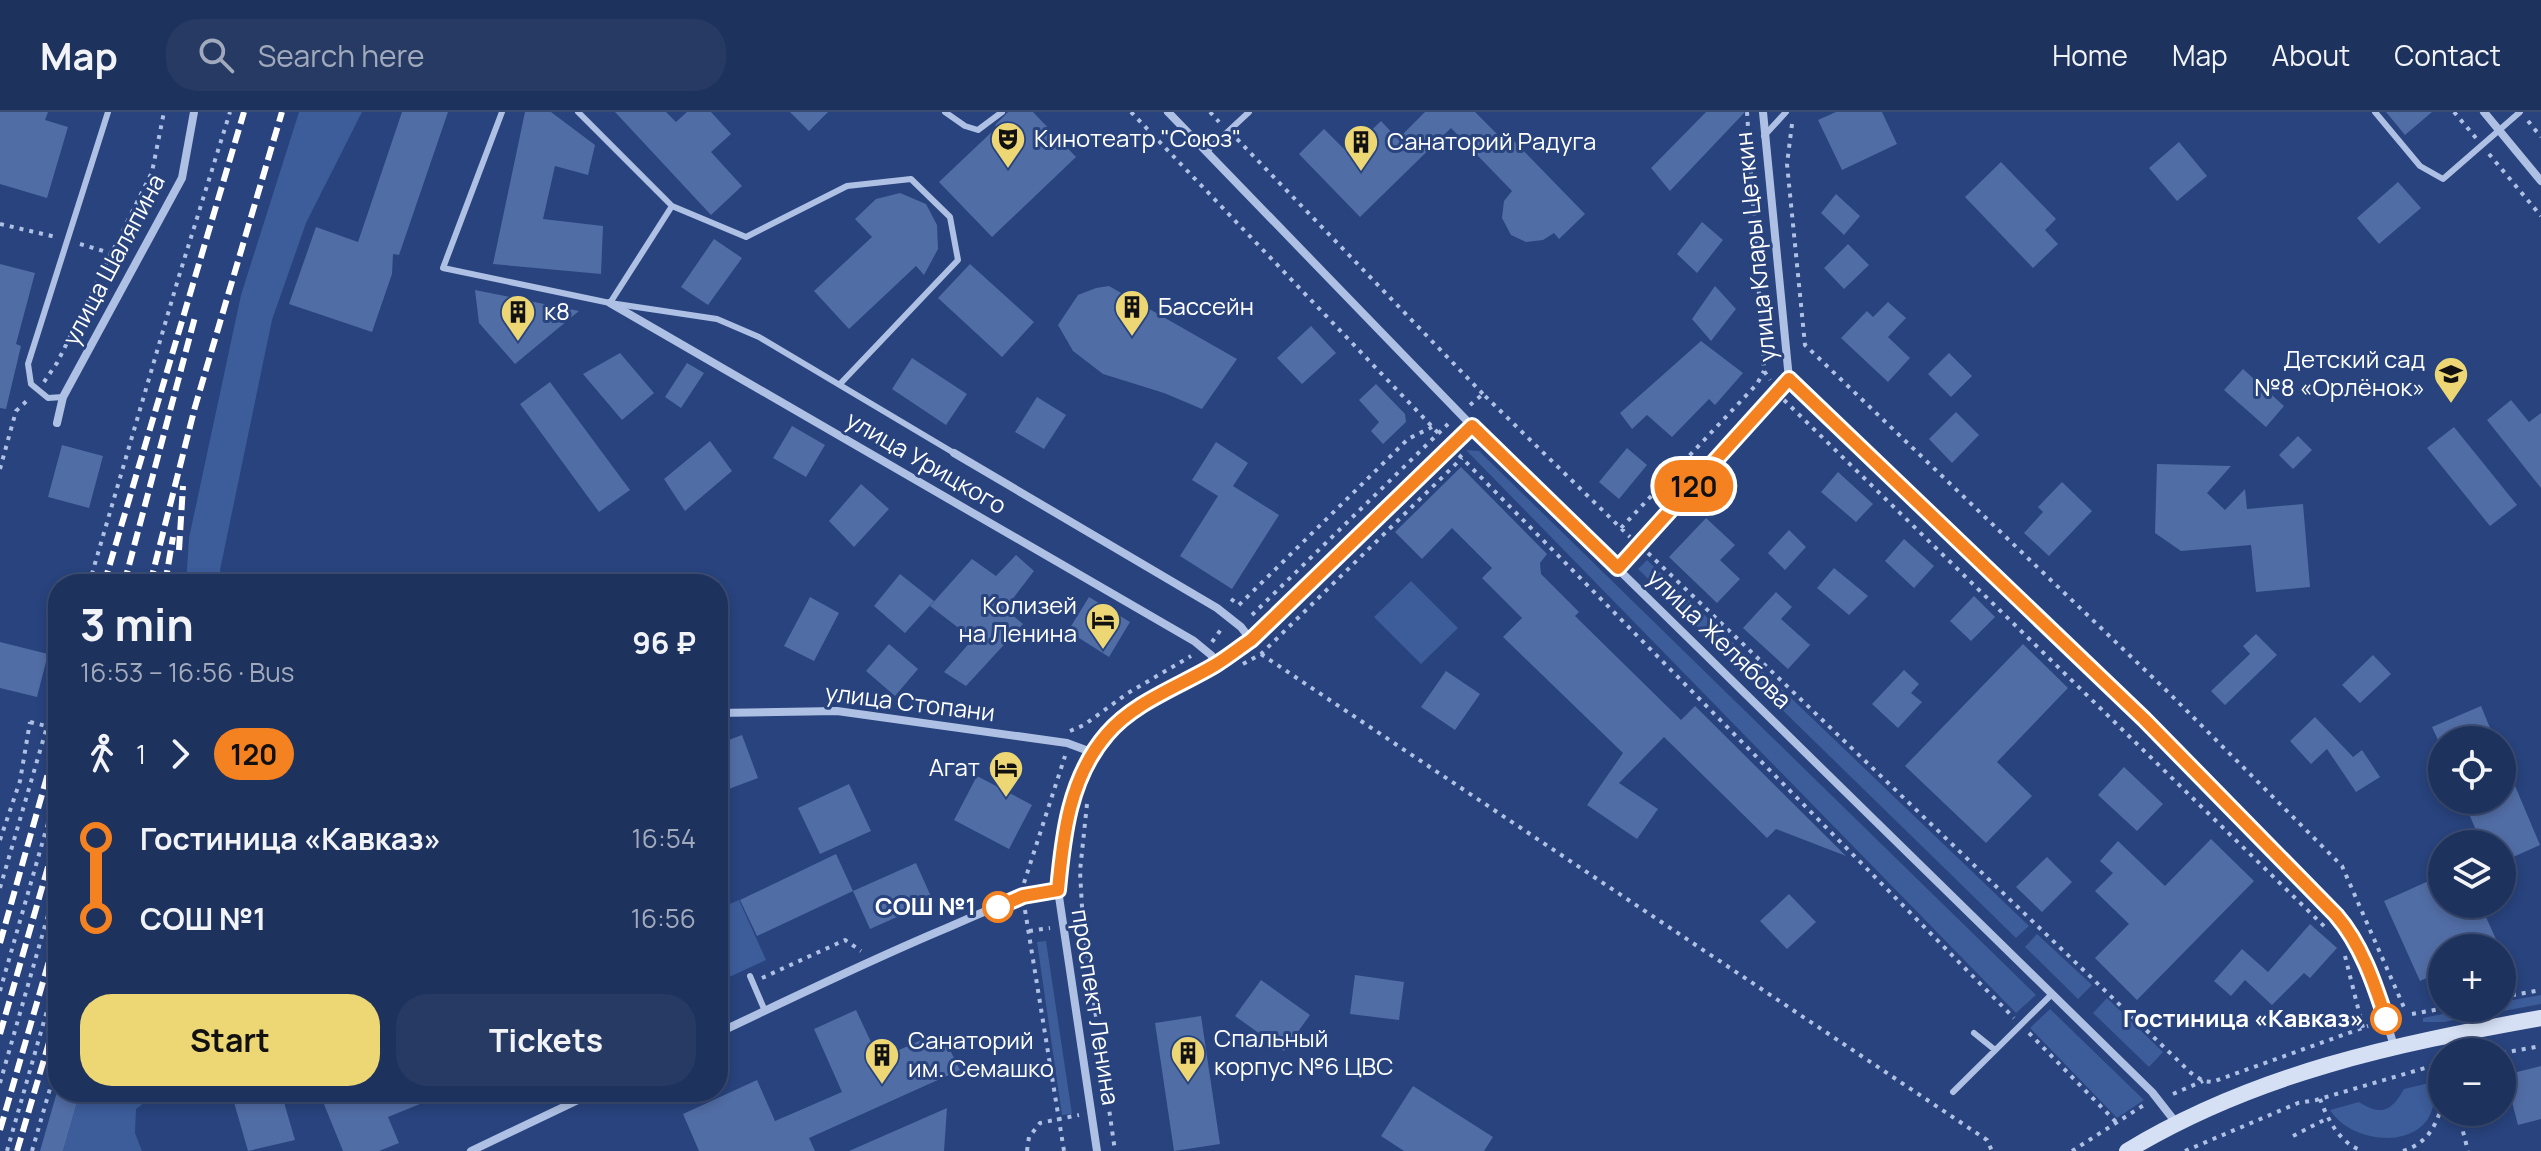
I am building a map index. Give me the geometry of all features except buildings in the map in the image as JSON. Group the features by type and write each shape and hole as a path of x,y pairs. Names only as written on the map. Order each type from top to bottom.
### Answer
{"main road":[{"path":"2127,1151 2215,1104 2285,1076 2394,1046 2541,1018"}],"street":[{"name":"улица Шаляпина","path":"57,423 63,397 182,178 194,112"},
{"name":"улица Желябова","path":"1168,112 1472,426 2152,1092 2177,1124"},
{"name":"улица Клары Цеткин","path":"1763,112 1789,379 2144,719 2336,915 2351,932 2360,951 2394,1046"},
{"path":"2484,112 2541,181"},
{"name":"улица Урицкого","path":"610,303 1194,641 1217,663"},
{"path":"1618,568 1789,379"},
{"name":"проспект Ленина","path":"1097,1151 1058,890 1069,807 1094,753 1107,734 1123,720 1251,640 1472,426"},
{"name":"улица Урицкого","path":"954,453 1217,608 1241,627 1251,640"},
{"name":"улица Стопани","path":"728,713 837,711 1067,743 1094,753"},
{"path":"728,1028 872,960 1016,899 1058,890"},
{"path":"471,1151 574,1102"}],"lane":[{"path":"63,397 48,398 31,384 28,364 108,112"},
{"path":"502,112 443,268 610,303 717,319 759,337 954,453"},
{"path":"578,112 672,206 746,237 847,186 911,179 950,217 958,260 840,384"},
{"path":"945,112 965,126 978,130 1002,112"},
{"path":"1206,152 1249,112"},
{"path":"1764,136 1786,112"},
{"path":"2375,112 2420,166 2443,179 2520,112"},
{"path":"610,303 672,206"},
{"path":"751,979 765,1011"},
{"path":"1953,1092 2052,994"},
{"path":"1974,1033 1995,1050"}],"path":[{"path":"0,469 16,411 38,390 57,363 152,172 164,112"},
{"path":"92,574 230,112"},
{"path":"1131,112 1446,441"},
{"path":"1210,112 1483,394 1631,538"},
{"path":"1794,112 1787,164 1805,345 2169,693 2342,866 2408,1015 2428,1011"},
{"path":"2454,112 2541,216"},
{"path":"0,224 69,240 111,254"},
{"path":"1621,528 1757,384 1764,371"},
{"path":"1470,405 1483,394"},
{"path":"1252,615 1448,424"},
{"path":"1226,597 1239,605 1408,439 1432,427"},
{"path":"1457,453 2116,1122"},
{"path":"1238,667 1261,654 1462,458"},
{"path":"970,511 978,466"},
{"path":"1648,553 2191,1073 2203,1081 2212,1082 2368,1026"},
{"path":"1213,641 1222,628"},
{"path":"1068,732 1084,725 1128,693 1195,654"},
{"path":"1261,654 1987,1140 1992,1151"},
{"path":"0,840 20,781 30,722 48,726"},
{"path":"0,888 48,723"},
{"path":"1023,886 1065,756"},
{"path":"1090,795 1085,809 1080,871 1083,925 1115,1151"},
{"path":"0,991 48,823"},
{"path":"1025,910 1064,1151"},
{"path":"0,1083 48,915"},
{"path":"1029,931 1056,928"},
{"path":"751,979 817,949 845,940"},
{"path":"2516,994 2541,990"},
{"path":"7,1151 48,1007"},
{"path":"2516,1050 2541,1046"},
{"path":"2185,1151 2298,1103 2428,1067"},
{"path":"2173,1094 2203,1081"},
{"path":"32,1151 48,1096"},
{"path":"2320,1099 2327,1118 2339,1135 2363,1151"},
{"path":"2072,1151 2145,1104"},
{"path":"1027,1151 1033,1128 1040,1123 1079,1115"},
{"path":"2293,1136 2327,1118"},
{"path":"2404,1151 2415,1147 2434,1126"},
{"path":"2462,1126 2468,1151"}],"shaded area":[{"path":"299,112 362,112 306,223 272,320 221,574 187,574 189,538 241,295"},
{"path":"1466,450 1479,451 2036,995 2016,1013"},
{"path":"1647,560 2029,926 2016,938 1638,569"},
{"path":"1411,581 1458,628 1421,664 1374,617"},
{"path":"739,900 766,960 728,978 728,905"},
{"path":"2037,934 2092,985 2078,999 2025,947"},
{"path":"1046,941 1072,1114 1062,1115 1037,942"},
{"path":"2541,995 2541,1004 2516,1009 2516,999"},
{"path":"2107,998 2163,1052 2149,1067 2093,1013"},
{"path":"2050,1009 2144,1100 2117,1118 2030,1028"},
{"path":"2428,1083 2428,1116 2413,1132 2396,1137 2359,1133 2342,1123 2330,1110 2359,1102 2373,1109 2385,1109 2395,1103 2404,1089"},
{"path":"77,1102 145,1102 136,1109 135,1133 142,1151 63,1151"}],"railway":[{"path":"107,574 244,112"},
{"path":"153,574 195,407 282,112"},
{"path":"127,574 195,317"},
{"path":"179,550 183,486"},
{"path":"167,574 173,537"},
{"path":"0,943 48,773"},
{"path":"0,1034 48,867"},
{"path":"0,1130 48,964"},
{"path":"17,1151 48,1046"}],"bus line":[{"name":"120","path":"998,907 1023,896 1058,890 1069,807 1094,753 1107,734 1148,703 1251,640 1472,426 1618,568 1789,379 2144,719 2336,915 2351,932 2386,1019"}],"place":[{"name":"Кинотеатр \"Союз\"","path":"1008,170"},
{"name":"Cанаторий Радуга","path":"1361,173"},
{"name":"Бассейн","path":"1132,338"},
{"name":"к8","path":"518,343"},
{"name":"Детский сад №8 «Орлёнок»","path":"2451,405"},
{"name":"Колизей на Ленина","path":"1103,651"},
{"name":"Агат","path":"1006,799"},
{"name":"СОШ №1","path":"998,907"},
{"name":"Гостиница «Кавказ»","path":"2386,1019"},
{"name":"Спальный корпус №6 ЦВС","path":"1188,1084"},
{"name":"Санаторий им. Семашко","path":"882,1086"}]}
